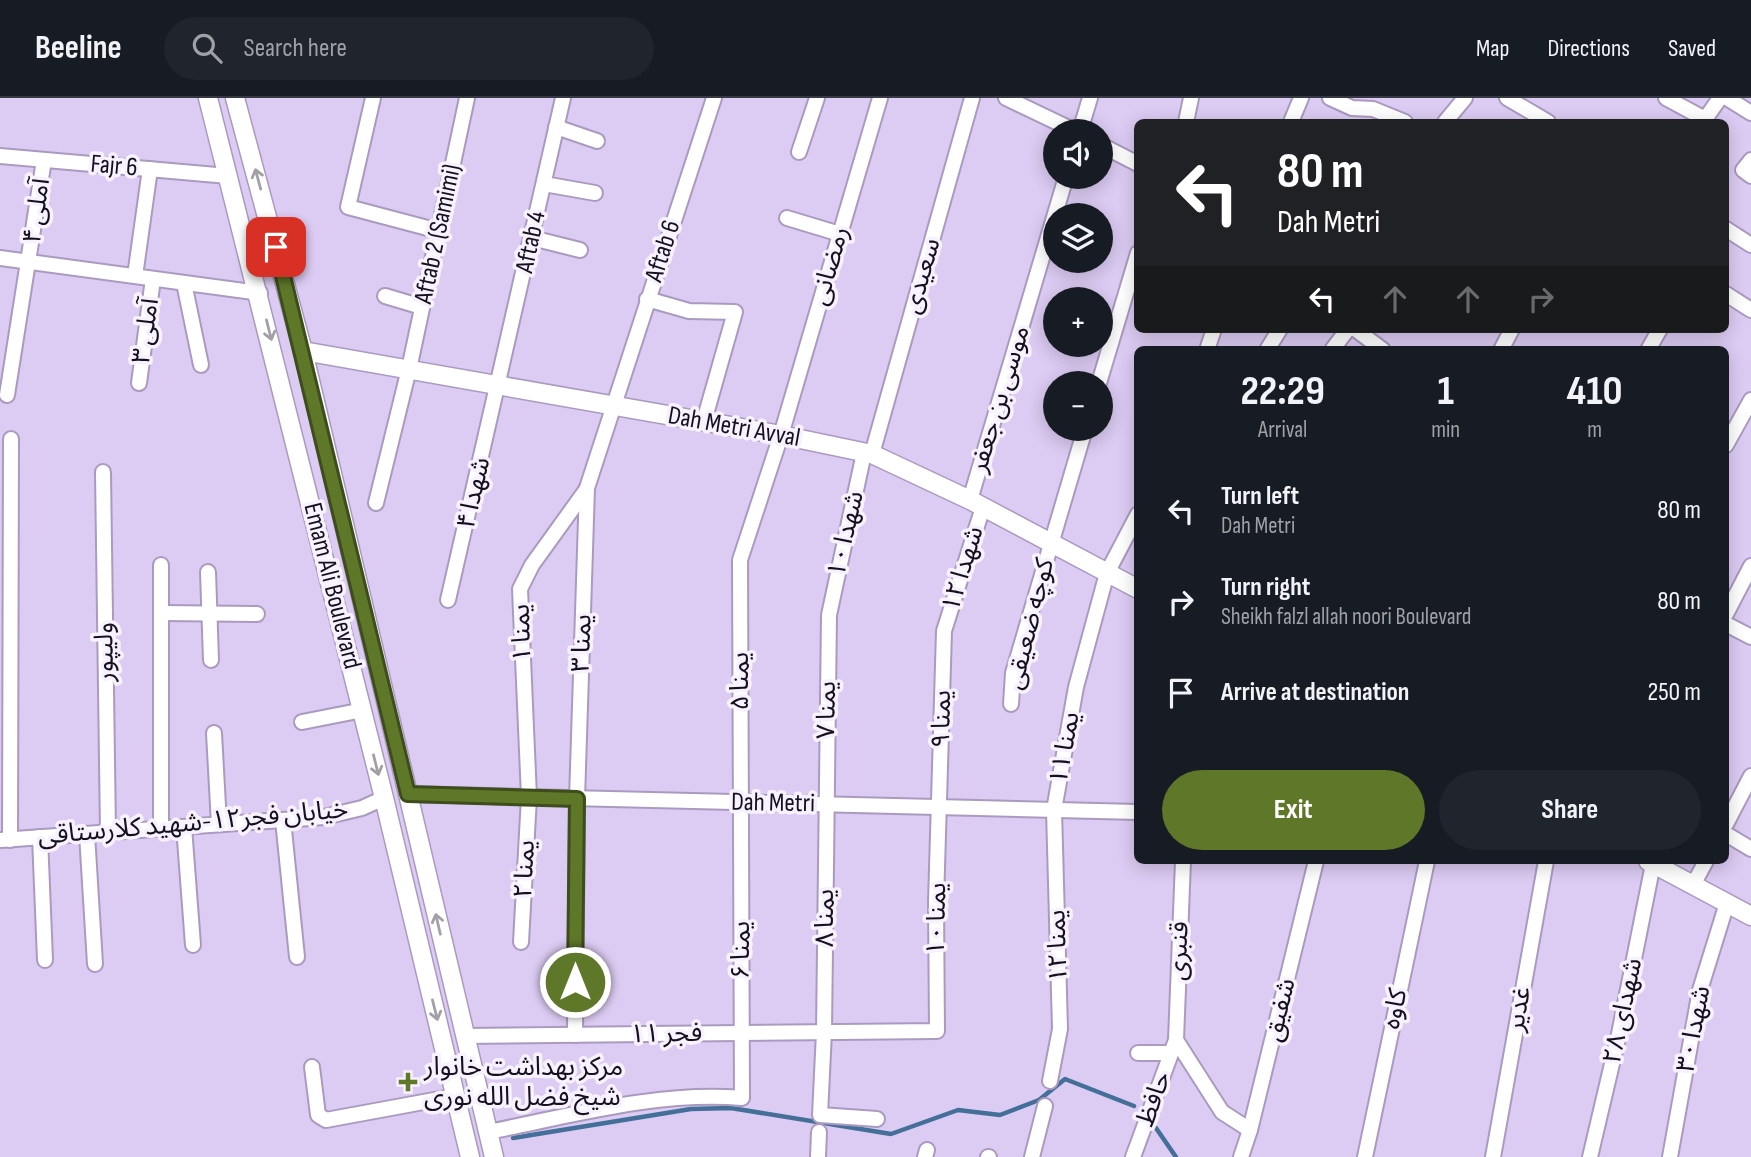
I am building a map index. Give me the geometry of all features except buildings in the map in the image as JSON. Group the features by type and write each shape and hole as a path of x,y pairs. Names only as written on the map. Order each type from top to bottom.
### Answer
{"main road":[{"path":"209,100 224,105 234,98 249,143 303,351 494,1157"},
{"name":"Emam Ali Boulevard","path":"209,100 260,293 363,710 470,1157"},
{"path":"221,150 232,139 249,143"},
{"name":"Dah Metri Avval","path":"303,351 781,435 868,454 976,503 1134,587"},
{"path":"335,597 346,611 354,649 359,654 366,652 371,639"},
{"path":"356,682 358,674 367,674 380,724 395,740"},
{"path":"1655,864 1751,916"},
{"path":"423,963 445,956"}],"street":[{"path":"373,98 348,207 439,231"},
{"name":"Aftab 2 (Samimi)","path":"376,503 409,369 467,98"},
{"name":"Aftab 4","path":"499,385 563,98"},
{"name":"Aftab 6","path":"587,488 713,98"},
{"path":"799,152 817,98"},
{"name":"رمضانی","path":"740,560 781,435 880,98"},
{"name":"سعیدی","path":"868,454 972,98"},
{"path":"1006,98 1051,119"},
{"path":"1082,119 1090,98"},
{"path":"1187,119 1191,98"},
{"path":"1329,98 1352,108 1373,109 1398,119"},
{"path":"1448,119 1465,98"},
{"path":"1507,98 1543,119"},
{"path":"1666,98 1701,119"},
{"path":"1705,119 1720,98"},
{"path":"1727,98 1751,113"},
{"path":"1292,119 1297,99"},
{"path":"556,127 597,141"},
{"path":"1113,151 1134,162"},
{"name":"Fajr 6","path":"0,156 228,176"},
{"name":"آملی ۴","path":"7,395 44,160"},
{"path":"1751,160 1743,170 1751,176"},
{"path":"135,276 150,169"},
{"path":"544,184 595,193"},
{"name":"موسی بن جعفر","path":"976,503 1063,189"},
{"path":"787,218 840,234"},
{"path":"1729,231 1751,245"},
{"path":"532,238 580,250"},
{"path":"0,258 260,293"},
{"path":"1103,371 1134,266"},
{"name":"آملی ۳","path":"138,383 153,279"},
{"path":"184,283 201,365"},
{"path":"385,296 422,307"},
{"path":"1729,296 1751,310"},
{"path":"647,299 690,311 735,312 704,421"},
{"path":"1360,333 1377,346"},
{"name":"شهدا ۴","path":"448,600 499,385"},
{"path":"1729,440 1751,402"},
{"path":"5,840 11,439"},
{"name":"کوچه ضعیقی","path":"1012,705 1013,673 1081,441"},
{"name":"شهدا ۱۰","path":"828,615 868,454"},
{"name":"ولیپور","path":"103,472 107,833"},
{"name":"یمنا ۱","path":"529,797 520,589 532,565 587,488"},
{"name":"یمنا ۳","path":"575,1035 577,799 587,488"},
{"name":"شهدا ۱۲","path":"944,631 976,503"},
{"name":"یمنا ۱۱","path":"1054,810 1076,687 1107,573 1134,522"},
{"name":"یمنا ۵","path":"740,560 740,802"},
{"path":"161,565 161,829"},
{"path":"1729,608 1751,566"},
{"path":"208,572 211,660"},
{"path":"162,613 257,614"},
{"name":"یمنا ۷","path":"825,804 828,615"},
{"path":"1729,626 1751,637"},
{"name":"یمنا ۹","path":"940,807 944,631"},
{"path":"302,722 363,710"},
{"path":"214,733 219,824"},
{"path":"1729,818 1751,776"},
{"name":"Dah Metri","path":"408,794 1134,812"},
{"name":"یمنا ۲","path":"521,942 529,797"},
{"name":"خيابان فجر۱۲-شهيد كلارستاقی","path":"5,840 283,820 344,813 384,798"},
{"name":"یمنا ۶","path":"488,1132 616,1106 708,1095 742,1098 740,802"},
{"name":"یمنا ۸","path":"825,804 824,1032 820,1115 877,1119"},
{"name":"یمنا ۱۰","path":"937,1031 940,807"},
{"name":"یمنا ۱۲","path":"1050,1081 1060,1029 1054,810"},
{"path":"283,820 298,957"},
{"path":"184,827 193,945"},
{"path":"87,834 95,964"},
{"path":"1729,836 1751,849"},
{"path":"40,838 45,960"},
{"name":"قنبری","path":"1173,1047 1183,864"},
{"name":"شفیق","path":"1241,1157 1315,864"},
{"name":"کاوه","path":"1365,1157 1426,864"},
{"name":"غدیر","path":"1493,1157 1545,864"},
{"name":"شهدای ۲۸","path":"1590,1157 1619,1034 1651,864"},
{"path":"1693,885 1704,864"},
{"name":"شهدا ۳۰","path":"1670,1157 1700,990 1727,903"},
{"name":"فجر ۱۱","path":"465,1036 937,1031"},
{"path":"1138,1053 1173,1047 1222,1112 1250,1130"},
{"name":"حافظ","path":"1133,1157 1173,1047"},
{"path":"312,1067 318,1115 326,1120 456,1096"},
{"path":"1032,1157 1045,1106"},
{"path":"818,1157 819,1132"}],"waterway":[{"path":"513,1138 691,1109 731,1108 891,1134 958,1110 1000,1115 1039,1100 1065,1079 1134,1106"},
{"path":"1156,1128 1176,1157"}],"place":[{"name":"مرکز بهداشت خانوار شیخ فضل الله نوری","path":"408,1082"}],"route":[{"path":"276,247 408,794 577,799 575,982"}]}
